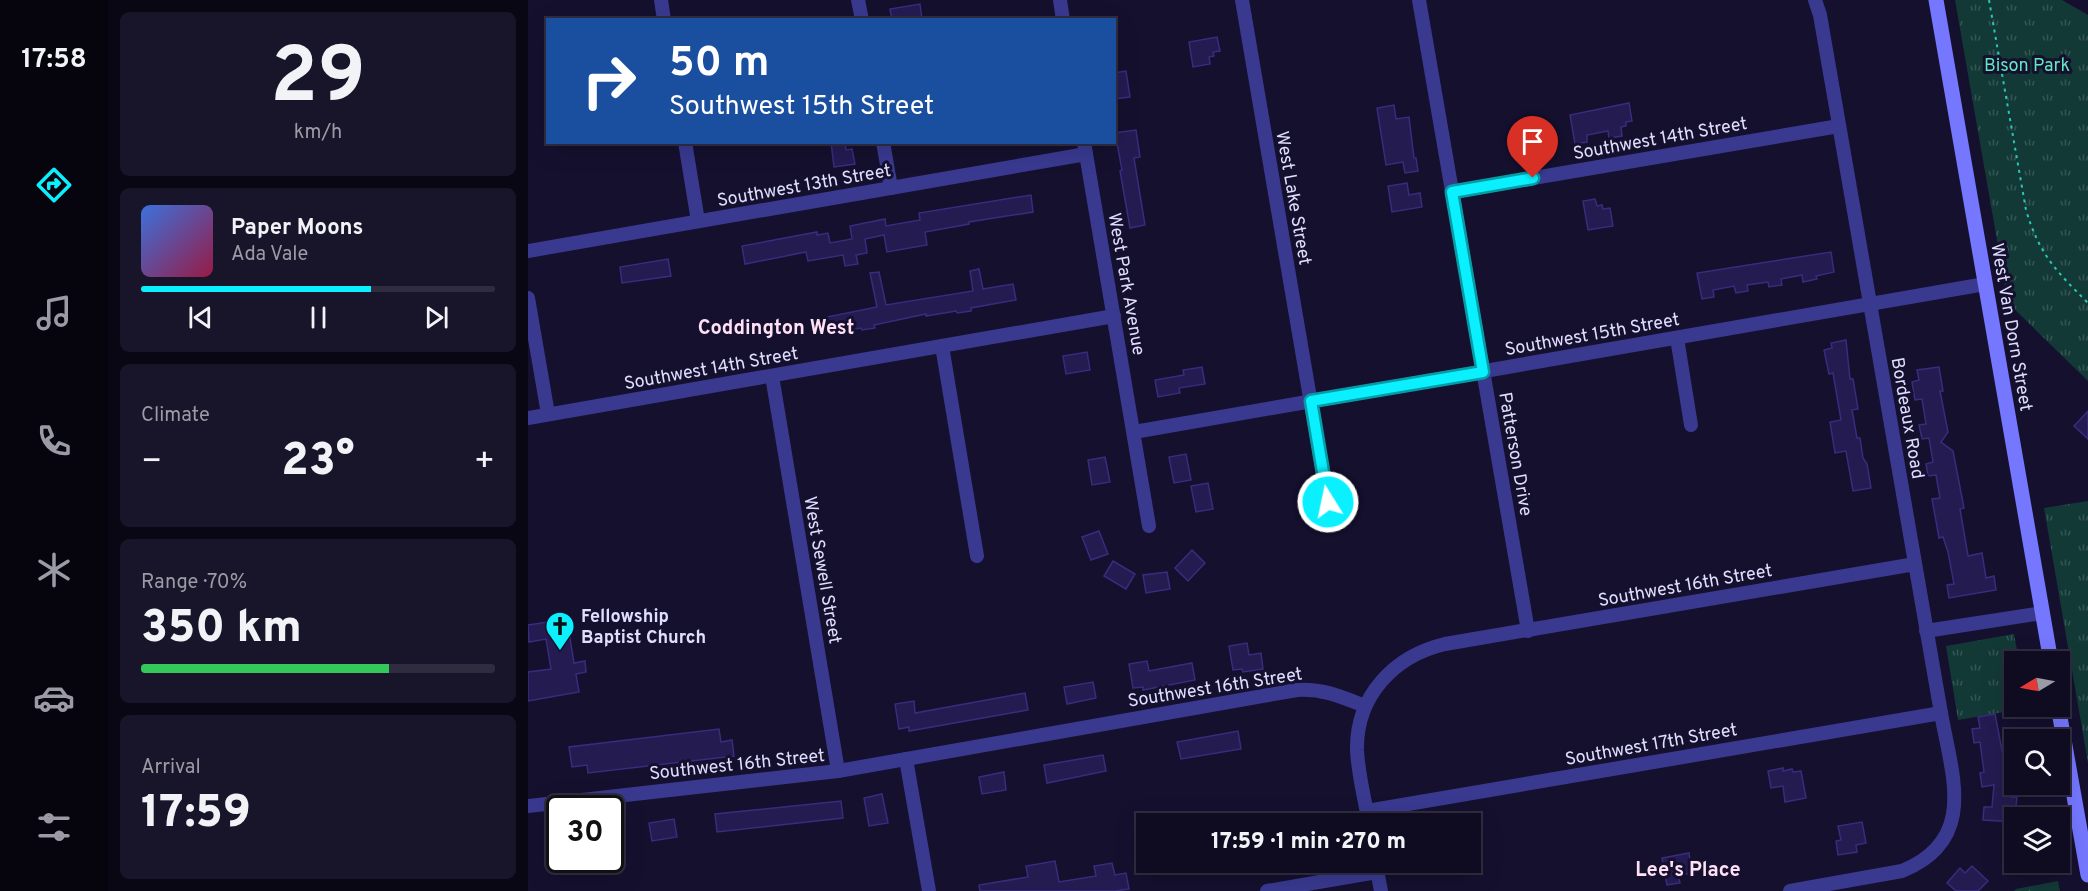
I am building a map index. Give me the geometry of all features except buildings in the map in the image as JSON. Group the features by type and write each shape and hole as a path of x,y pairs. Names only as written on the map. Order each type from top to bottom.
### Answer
{"main road":[{"name":"West Van Dorn Street","path":"1936,0 2049,651"},
{"path":"2060,717 2088,874"}],"street":[{"path":"661,0 664,18"},
{"path":"858,0 862,18"},
{"path":"1060,0 1063,18"},
{"name":"West Lake Street","path":"1242,0 1328,502"},
{"name":"Patterson Drive","path":"1419,0 1528,631"},
{"name":"Bordeaux Road","path":"1796,890 1902,871 1917,865 1930,856 1943,841 1950,828 1955,794 1820,15 1815,0"},
{"name":"Southwest 14th Street","path":"1452,192 1839,126"},
{"path":"685,144 698,221"},
{"path":"883,144 891,188"},
{"name":"Southwest 13th Street","path":"528,251 891,188 1085,148"},
{"name":"West Park Avenue","path":"1085,148 1149,526"},
{"name":"Southwest 15th Street","path":"1134,432 1985,284"},
{"path":"528,298 548,414"},
{"name":"Southwest 14th Street","path":"528,418 1114,316"},
{"path":"1677,338 1691,425"},
{"path":"942,346 977,556"},
{"name":"West Sewell Street","path":"771,376 838,771"},
{"name":"Southwest 16th Street","path":"528,806 838,771 1296,690 1329,692 1365,706 1376,686 1388,673 1416,653 1445,644 1915,564"},
{"path":"1926,631 2042,613"},
{"path":"1365,706 1360,724 1358,753 1367,813"},
{"name":"Southwest 17th Street","path":"1390,813 1941,713"},
{"path":"906,759 929,891"},
{"path":"1267,891 1350,873"},
{"path":"1378,873 1381,891"}],"path":[{"path":"1989,0 2026,210 2033,235 2051,264 2088,303"}],"green space":[{"name":"Bison Park","path":"1955,0 2062,0 2088,15 2088,381 2008,303"},
{"path":"2088,501 2088,763 2070,651 2044,508"},
{"path":"2014,634 2017,651 2004,651 2004,712 1958,720 1946,646"},
{"path":"2058,881 2060,891 2014,891 2016,889"}],"place":[{"name":"Fellowship Baptist Church","path":"560,652"}],"district":[{"name":"Coddington West","path":"776,327"},
{"name":"Lee's Place","path":"1688,869"}],"route":[{"path":"1328,502 1311,401 1483,372 1452,192 1533,178"}]}
